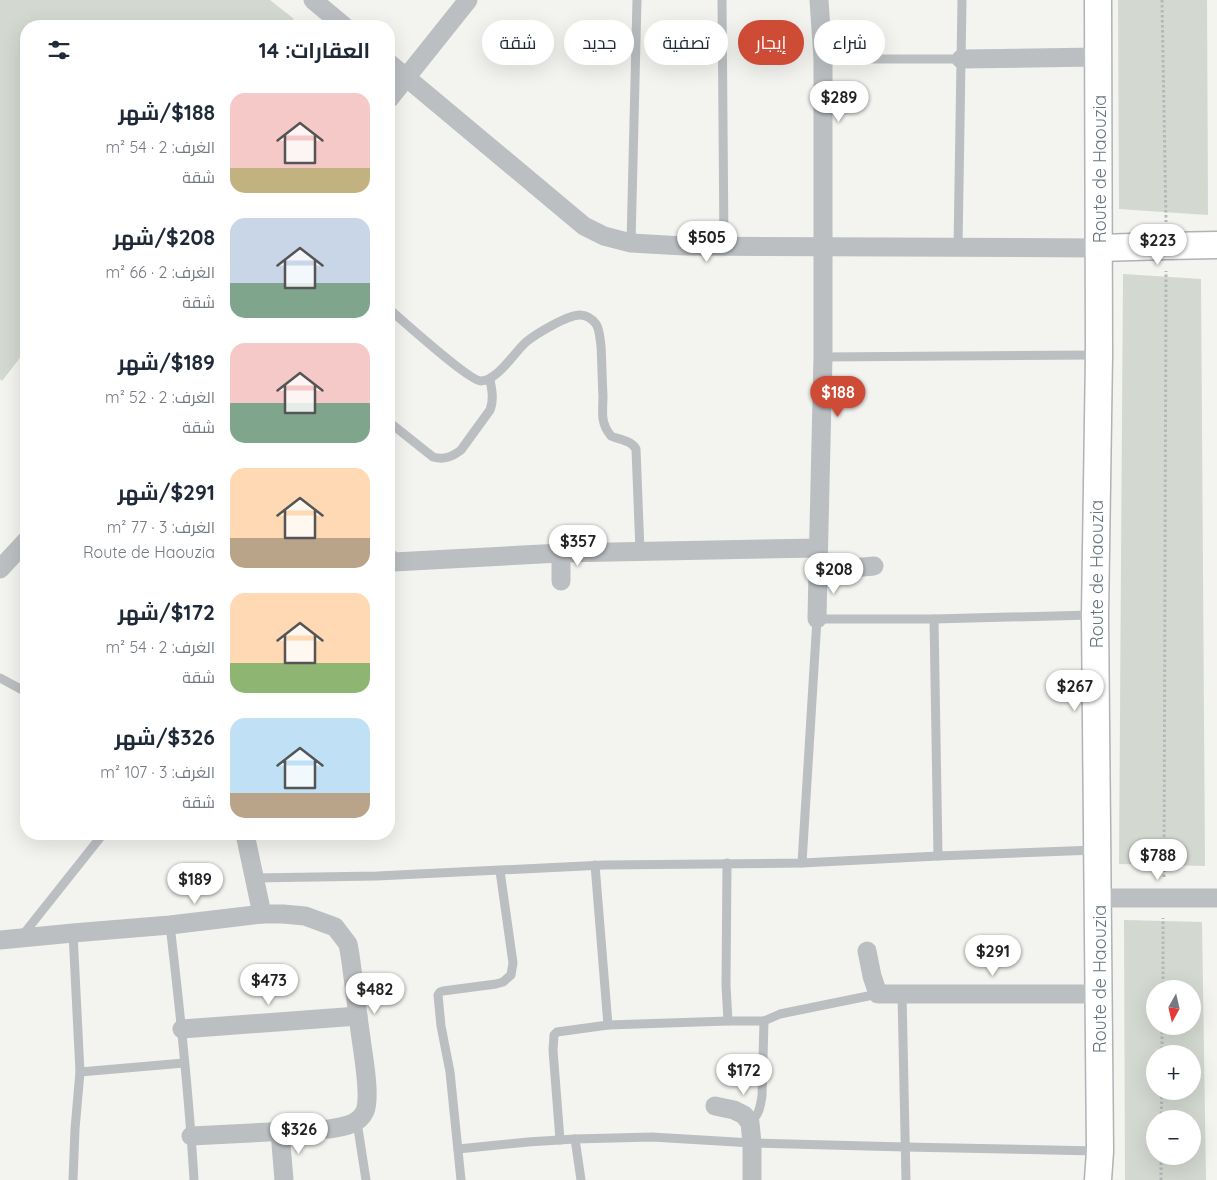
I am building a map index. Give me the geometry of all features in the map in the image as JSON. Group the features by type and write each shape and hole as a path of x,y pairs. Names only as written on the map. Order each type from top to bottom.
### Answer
{"street":[{"path":"313,0 337,20"},
{"path":"395,91 468,0"},
{"path":"819,0 820,20"},
{"name":"Route de Haouzia","path":"1098,0 1099,355 1095,615 1100,1151 1098,1179"},
{"path":"961,59 1098,57"},
{"path":"816,619 823,357 823,65"},
{"path":"395,68 584,226 604,236 631,243 684,246 1099,248 1217,245"},
{"path":"0,569 20,547"},
{"path":"395,562 640,551 818,548"},
{"path":"561,554 561,581"},
{"path":"818,571 874,566"},
{"path":"246,840 262,914"},
{"path":"1098,898 1217,898"},
{"path":"0,940 170,925 262,914 304,916 335,927 348,944 367,1080 365,1110 357,1122 329,1130 191,1136"},
{"path":"867,951 878,994 1099,994"},
{"path":"182,1029 358,1016"},
{"path":"715,1106 734,1110 744,1115 750,1123 752,1180"},
{"path":"280,1132 284,1180"}],"lane":[{"path":"631,243 637,0"},
{"path":"722,0 724,246"},
{"path":"958,247 962,0"},
{"path":"885,59 961,59"},
{"path":"395,314 461,370 476,380 482,381 490,380 514,353 533,336 578,315 587,316 596,325 600,338 603,419 606,429 611,436 628,442 636,449 640,551"},
{"path":"823,357 1099,355"},
{"path":"395,427 433,457 446,458 455,455 461,450 490,410 493,397 490,380"},
{"path":"802,863 816,619 934,619 1095,615"},
{"path":"934,619 938,856"},
{"path":"0,678 20,689"},
{"path":"21,938 98,840"},
{"path":"254,878 377,876 595,865 802,863 1097,850"},
{"path":"727,863 726,985 728,1021"},
{"path":"595,865 608,1025"},
{"path":"461,1180 450,1072 441,1026 438,995 443,991 496,984 503,982 511,975 512,954 500,871"},
{"path":"170,925 182,1029 194,1180"},
{"path":"72,933 80,1072 73,1180"},
{"path":"560,1140 553,1055 554,1035 557,1032 608,1025 764,1021 780,1014 878,994"},
{"path":"902,994 906,1180"},
{"path":"750,1123 758,1115 761,1105 764,1021"},
{"path":"80,1072 184,1063"},
{"path":"357,1122 366,1180"},
{"path":"458,1149 575,1139 652,1138 752,1143 1100,1151"},
{"path":"575,1139 581,1180"}],"path":[{"path":"1162,0 1166,246 1163,980"},
{"path":"1161,1165 1161,1180"}],"shaded area":[{"path":"0,0 270,0 294,19 20,20 20,358 2,381 0,379"},
{"path":"1118,0 1207,0 1208,215 1119,209"},
{"path":"1123,274 1201,279 1205,866 1119,864"},
{"path":"1124,920 1202,922 1206,1180 1125,1180"}]}
